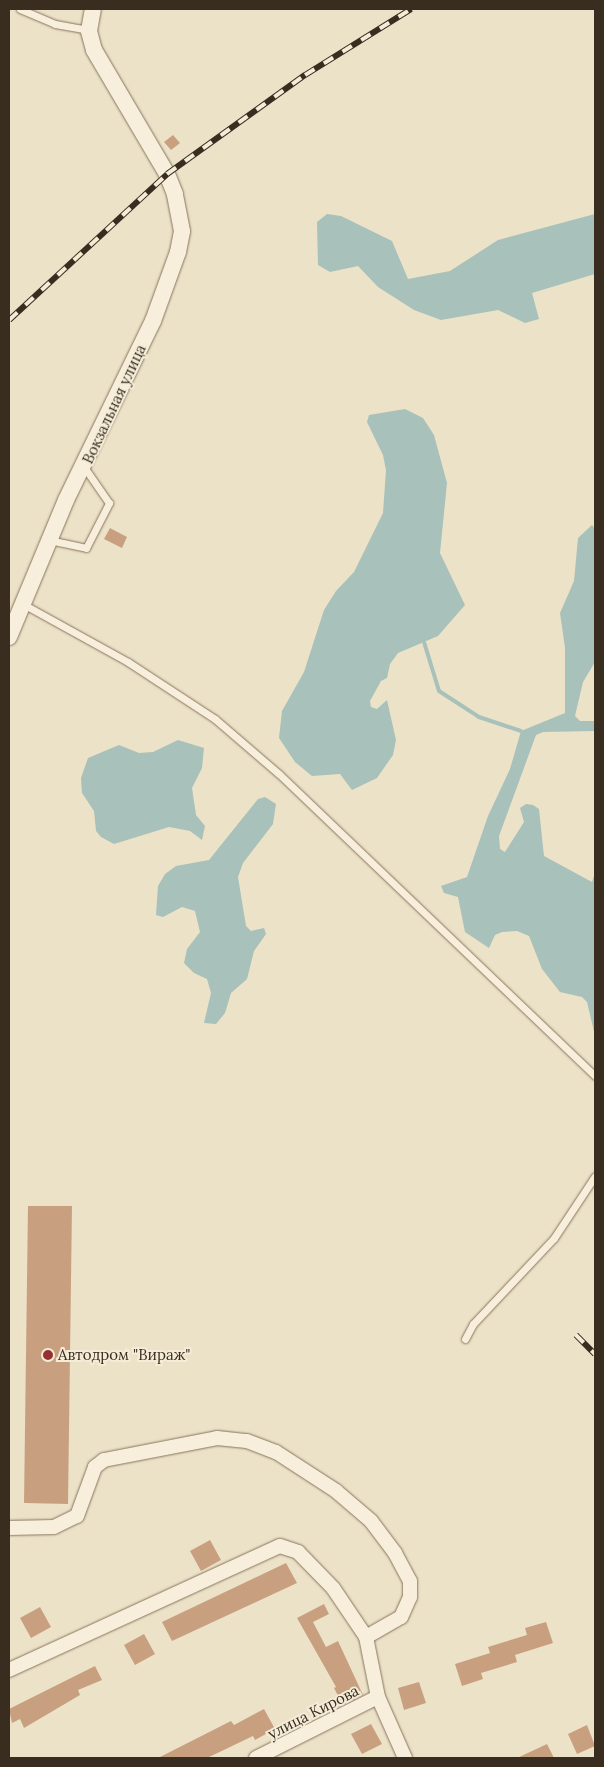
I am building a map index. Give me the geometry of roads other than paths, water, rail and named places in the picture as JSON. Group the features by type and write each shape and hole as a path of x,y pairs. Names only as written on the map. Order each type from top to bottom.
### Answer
{"street":[{"path":"89,30 93,9"},
{"name":"Вокзальная улица","path":"9,637 48,540 153,321 178,252 180,215 162,164 104,69 89,30"},
{"path":"9,1528 54,1527 77,1516 95,1467 104,1460 217,1438 247,1441 276,1452 336,1491 372,1520 395,1553 410,1580 410,1597 401,1617 366,1637"},
{"path":"11,1669 280,1546 298,1552 333,1588 366,1637 378,1697"},
{"name":"улица Кирова","path":"256,1758 378,1697 405,1758"}],"lane":[{"path":"20,9 55,24 89,30"},
{"path":"48,540 86,548 109,503 84,467"},
{"path":"23,603 128,662 216,719 294,788 595,1076"},
{"path":"465,1340 473,1324 554,1238 595,1176"}],"water":[{"path":"327,214 341,216 392,241 408,279 450,271 498,240 595,214 595,274 532,293 539,319 525,323 498,310 441,320 414,310 378,287 358,266 330,272 318,265 317,222"},
{"path":"405,409 423,418 434,435 447,483 440,553 465,605 438,636 398,653 390,664 387,678 381,681 370,701 371,707 377,709 387,700 396,740 393,755 377,778 352,790 340,774 312,776 295,762 279,738 282,711 304,672 324,610 336,591 354,572 383,513 386,470 383,455 367,422 369,415"},
{"path":"592,525 595,529 595,662 583,682 575,716 580,721 595,721 595,731 543,732 536,735 499,836 500,849 505,852 524,822 520,808 526,804 533,805 539,809 544,856 592,882 595,873 595,1036 587,1002 582,997 560,992 542,969 529,936 517,931 502,932 495,935 489,948 465,932 458,897 444,893 441,886 467,877 488,816 510,769 521,731 565,713 565,648 560,613 574,581 578,538"},
{"path":"178,740 204,748 202,768 192,788 196,815 205,826 202,840 190,831 169,827 114,844 101,837 96,831 94,811 82,793 81,778 88,758 119,745 139,753 153,752"},
{"path":"265,797 276,804 273,824 243,863 238,877 246,926 251,931 264,928 266,934 254,951 247,979 231,993 225,1013 216,1024 204,1023 211,993 207,979 194,973 184,963 187,949 200,932 195,911 182,907 163,917 156,915 158,886 165,874 176,866 209,860 258,799"}],"waterway":[{"path":"424,642 439,691 479,717 521,731"}],"railway":[{"path":"9,320 167,174 305,75 411,9"},
{"path":"576,1335 595,1354"}],"place":[{"name":"Автодром \"Вираж\"","path":"48,1355"}]}
